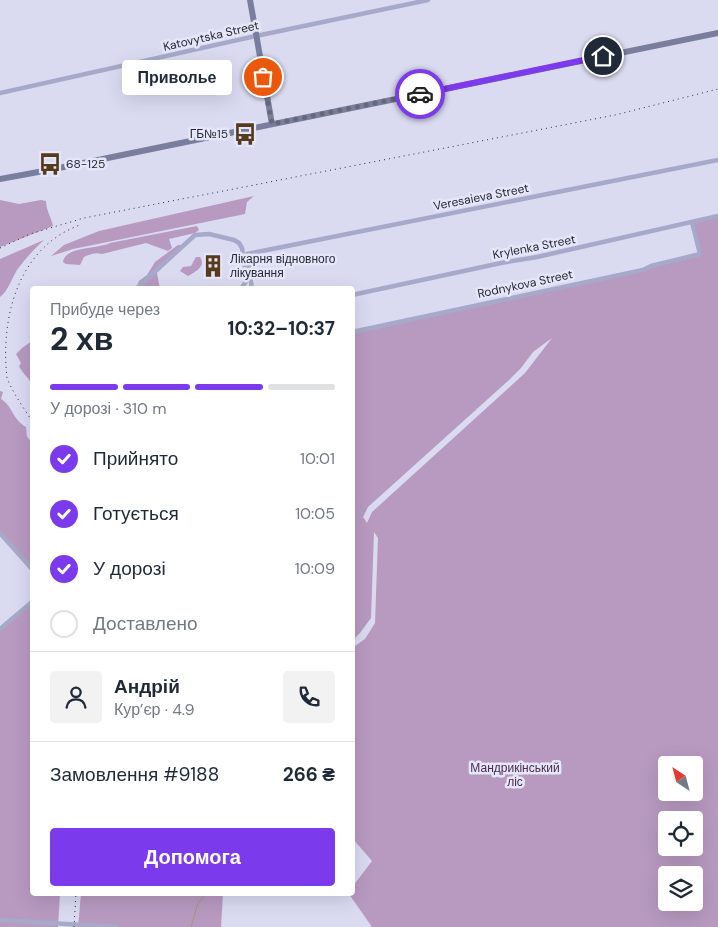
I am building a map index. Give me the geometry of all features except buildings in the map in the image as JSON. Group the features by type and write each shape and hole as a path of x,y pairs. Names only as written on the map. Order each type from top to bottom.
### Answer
{"main road":[{"path":"250,0 272,124"},
{"path":"0,179 718,33"}],"street":[{"name":"Katovytska Street","path":"0,94 256,36 428,0"},
{"name":"Veresaieva Street","path":"251,286 248,254 718,160"},
{"name":"Krylenka Street","path":"355,294 537,257 718,216"},
{"name":"Rodnykova Street","path":"355,331 643,270 651,266 700,254 692,222"},
{"path":"139,286 195,235 202,234 234,240 239,243 242,248 248,280 244,286"},
{"path":"0,534 30,567"},
{"path":"0,629 30,604"},
{"path":"0,920 117,927"}],"green space":[{"path":"254,196 247,202 245,214 73,249 51,256 64,245 99,231"},
{"path":"0,200 19,204 41,200 46,201 53,226 0,247"},
{"name":"Мандрикінський ліс","path":"718,216 718,927 372,927 350,896 355,896 355,883 372,861 355,841 355,646 365,639 375,623 378,538 374,532 371,618 355,638 355,332 643,270 699,254 692,222","holes":["552,338 525,373 372,512 367,523 363,517 368,507 509,380 533,352"]},
{"path":"197,226 199,230 195,233 169,239 172,248 168,251 146,243 102,254 91,254 84,257 80,265 63,262 65,257 76,251"},
{"path":"44,240 20,266 8,288 0,297 0,259"},
{"path":"178,245 183,245 156,268 159,286 137,286 155,262"},
{"path":"196,257 200,257 202,260 199,268 188,276 180,271 183,267 191,266"},
{"path":"30,342 30,381 22,372 19,366 21,363 16,354"},
{"path":"0,391 3,392 1,399 8,405 21,424 26,427 27,437 30,440 30,567 0,533"},
{"path":"30,604 30,896 60,896 58,927 0,927 0,629"},
{"path":"81,896 223,896 221,927 78,927"}],"waterway":[{"path":"191,927 198,903 204,896"}],"railway":[{"path":"0,248 30,234 84,218 615,115 718,89"},
{"path":"30,418 15,395 7,378 7,331 11,308 18,286 28,267 42,249 59,235 80,225"},
{"path":"74,927 76,896"}],"way so far":[{"path":"263,77 272,124 420,94"}],"place":[{"name":"Приволье","path":"263,77"},
{"name":"ГБ№15","path":"245,134"},
{"name":"68-125","path":"50,164"},
{"name":"Лікарня відновного лікування","path":"213,266"}],"route":[{"path":"420,94 603,56"}]}
